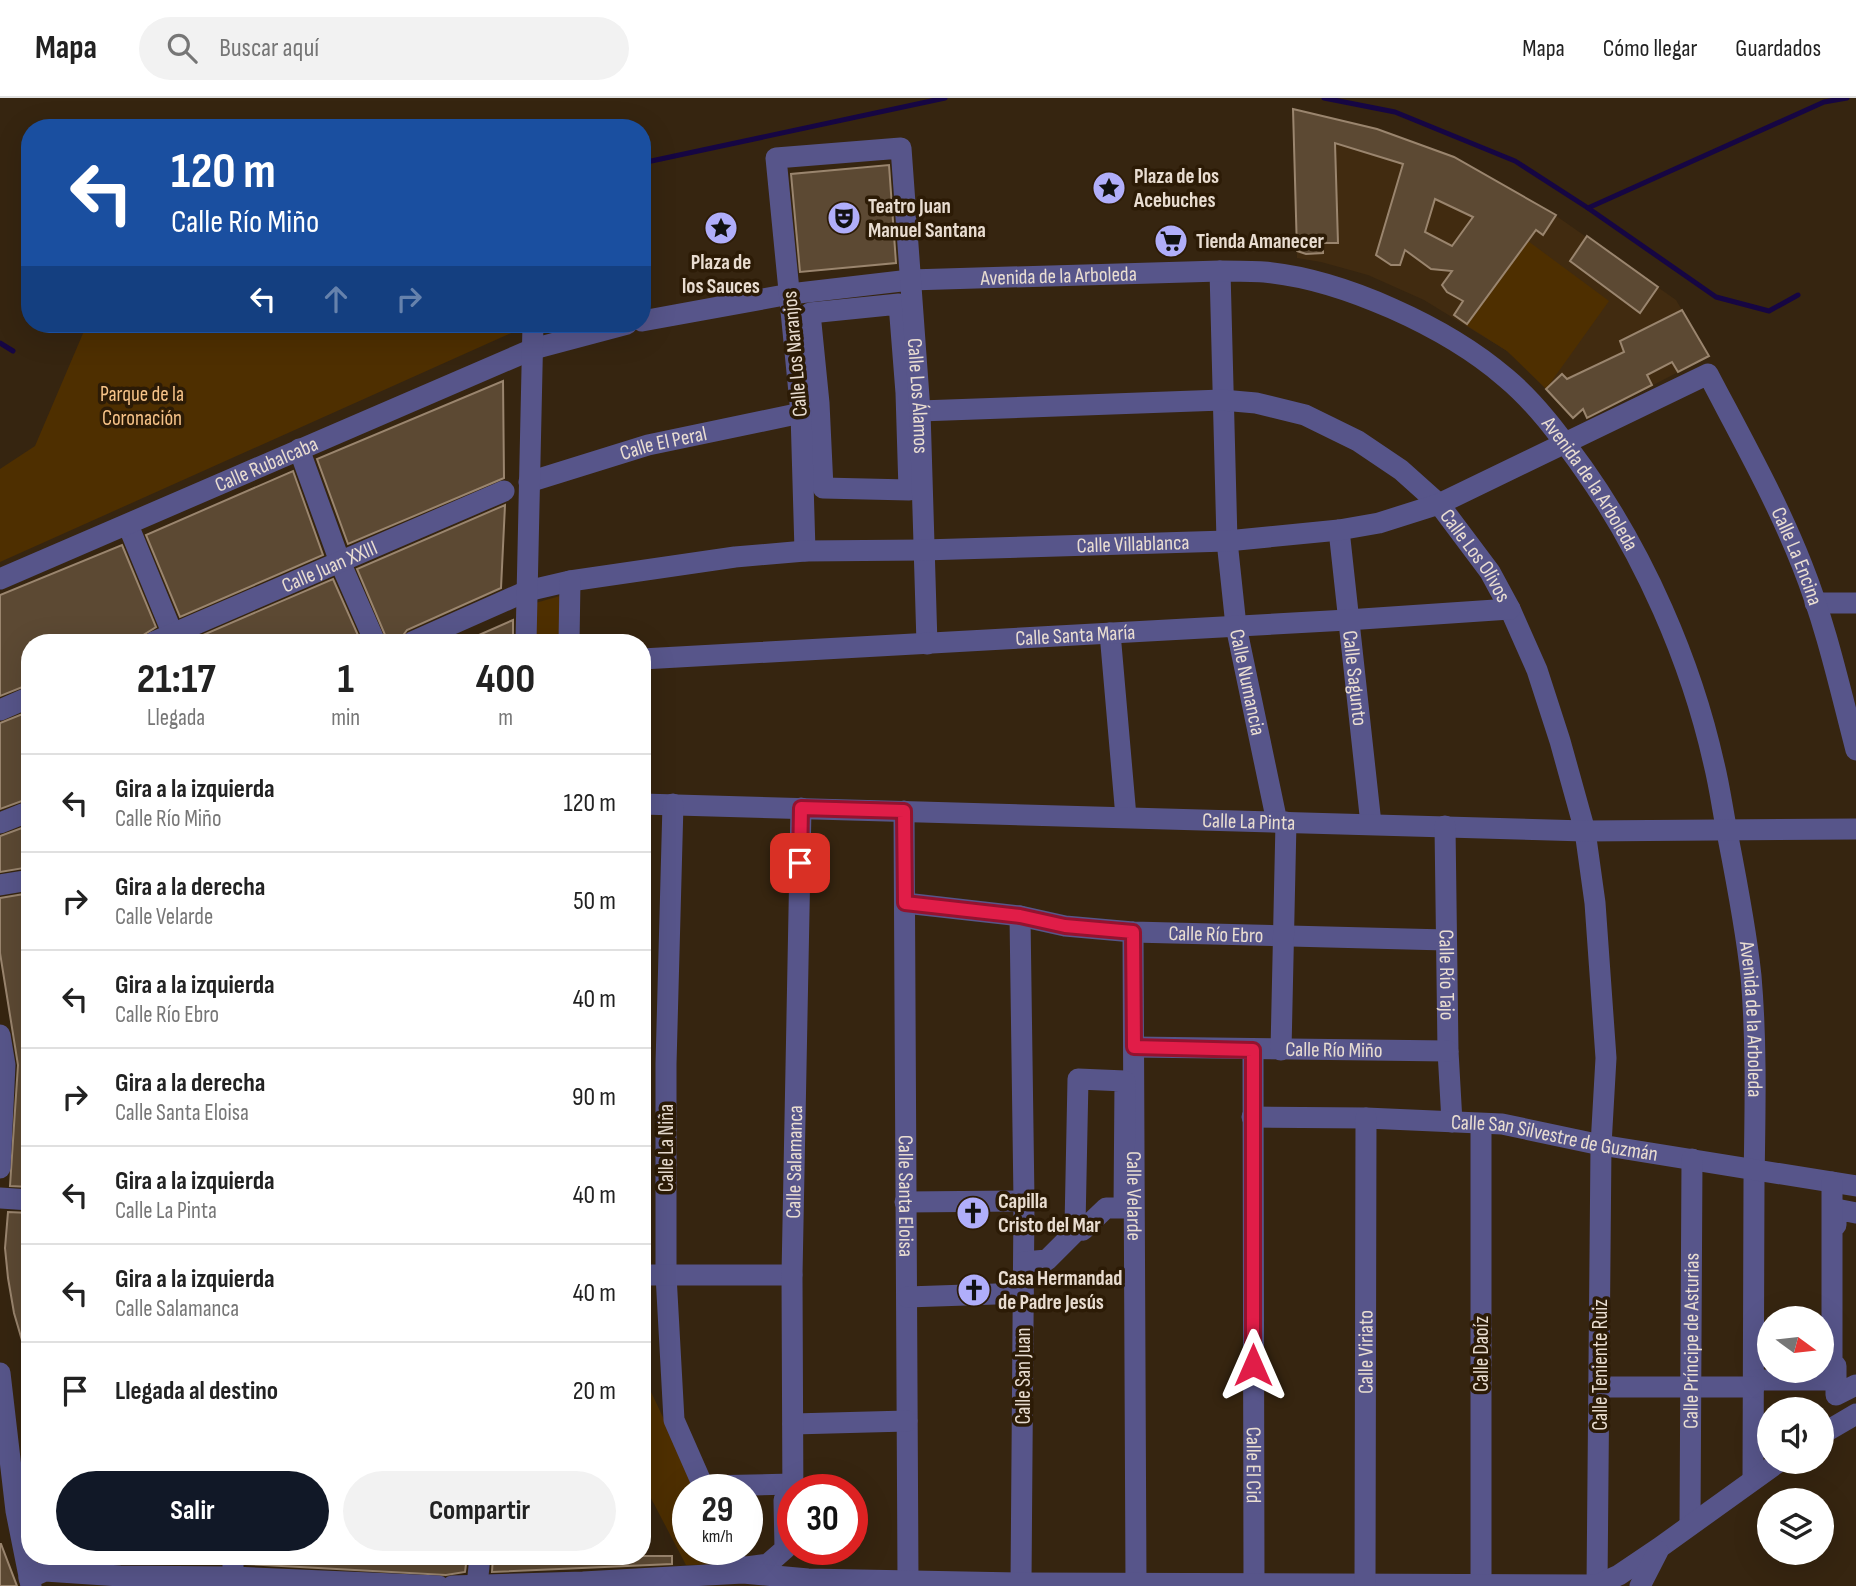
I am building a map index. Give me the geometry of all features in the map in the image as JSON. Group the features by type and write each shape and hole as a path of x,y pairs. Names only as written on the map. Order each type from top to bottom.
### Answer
{"street":[{"name":"Calle Los Naranjos","path":"806,551 801,413 776,158 901,148"},
{"name":"Calle Los Álamos","path":"901,148 920,411 928,644"},
{"name":"Calle Numancia","path":"1220,271 1227,541 1236,626 1281,822 1284,937 1281,1049"},
{"name":"Avenida de la Arboleda","path":"651,319 790,294 910,280 1266,272 1310,280 1355,294 1402,314 1461,345 1505,377 1531,403 1564,442 1601,494 1633,548 1664,615 1692,687 1714,762 1742,907 1751,977 1756,1065 1753,1479"},
{"path":"899,304 906,393 909,490 823,488 819,403 810,313 899,304"},
{"path":"526,634 533,333"},
{"path":"533,349 593,333"},
{"name":"Calle Rubalcaba","path":"0,579 533,349"},
{"name":"Calle Villablanca","path":"430,634 527,591 570,581 710,561 806,551 1227,541 1339,530 1378,523 1439,504 1708,374"},
{"name":"Calle La Encina","path":"1708,374 1769,488 1803,567 1856,750"},
{"name":"Calle Los Olivos","path":"920,411 1222,400 1256,403 1305,415 1358,440 1401,470 1439,504 1490,572 1510,609 1537,670 1585,831 1604,999 1606,1058 1601,1145"},
{"name":"Calle El Peral","path":"529,482 648,445 801,413"},
{"path":"299,449 340,562 372,634"},
{"name":"Calle Juan XXIII","path":"179,634 505,491"},
{"path":"128,525 166,634"},
{"name":"Calle Sagunto","path":"1339,530 1371,824"},
{"path":"569,634 570,581"},
{"path":"1815,603 1856,603"},
{"name":"Calle Santa María","path":"651,659 1348,621 1510,609"},
{"path":"1110,634 1126,817"},
{"path":"0,710 21,701"},
{"name":"Calle La Pinta","path":"651,804 1585,831 1856,828"},
{"name":"Calle La Niña","path":"673,804 666,1064 666,1275 674,1420 703,1486 777,1484"},
{"name":"Calle Salamanca","path":"792,1474 792,1275 801,808"},
{"name":"Calle Santa Eloisa","path":"904,811 908,1581"},
{"path":"0,823 21,814"},
{"name":"Calle Río Tajo","path":"1445,826 1448,1051 1452,1122"},
{"path":"0,885 21,882"},
{"name":"Calle Río Ebro","path":"905,903 1020,916 1065,926 1133,932 1446,940"},
{"name":"Calle San Juan","path":"1020,916 1024,1201 1021,1583"},
{"name":"Calle Velarde","path":"1133,932 1136,1585"},
{"path":"0,1035 5,1065 0,1168"},
{"name":"Calle Río Miño","path":"1134,1047 1448,1051"},
{"name":"Calle El Cid","path":"1253,1050 1254,1585"},
{"path":"1078,1079 1125,1081 1124,1208 1106,1208 1083,1230 1079,1228 1075,1226 1078,1079"},
{"name":"Calle San Silvestre de Guzmán","path":"1252,1118 1366,1118 1502,1124 1601,1145 1856,1186"},
{"name":"Calle Viriato","path":"1366,1118 1366,1586"},
{"name":"Calle Daoíz","path":"1481,1124 1481,1584"},
{"name":"Calle Teniente Ruiz","path":"1597,1586 1601,1145"},
{"name":"Calle Príncipe de Asturias","path":"1690,1525 1692,1159"},
{"path":"1600,1387 1691,1388 1832,1380 1832,1182"},
{"path":"0,1198 21,1199"},
{"path":"905,1202 1024,1201"},
{"path":"1856,1213 1836,1209 1836,1395 1856,1385"},
{"path":"1024,1262 1047,1260 1079,1228"},
{"path":"651,1275 792,1275"},
{"path":"906,1297 1023,1293"},
{"path":"0,1373 8,1512 21,1553"},
{"path":"1834,1427 1856,1414"},
{"path":"793,1424 907,1421"},
{"path":"452,1586 583,1584 743,1573 837,1583 908,1581 978,1584 1597,1586 1619,1576 1760,1474"},
{"path":"763,1498 784,1497 785,1549 768,1564 763,1565"},
{"path":"1640,1586 1659,1548"},
{"path":"25,1565 30,1582 45,1571 122,1581 233,1577 439,1586"},
{"path":"233,1565 233,1577"},
{"path":"477,1586 479,1565"},
{"path":"737,1565 738,1568 760,1565"},
{"path":"794,1565 794,1577"}],"shaded area":[{"path":"1293,109 1377,129 1454,157 1545,208 1676,300 1709,356 1588,419 1583,410 1573,418 1539,380 1507,351 1424,300 1368,275 1297,258"}],"green space":[{"path":"1528,241 1609,301 1546,389 1507,351 1466,325"},
{"name":"Parque de la Coronación","path":"83,333 511,333 0,562 0,469 35,446"},
{"path":"563,595 563,634 532,634 532,604"},
{"path":"651,1392 690,1474 672,1474 672,1538 651,1498"}],"building":[{"path":"1293,109 1377,129 1454,157 1556,215 1543,235 1536,230 1467,324 1454,315 1463,301 1447,292 1442,285 1452,271 1431,269 1405,250 1400,265 1391,265 1376,255 1403,164 1335,143 1338,243 1323,243 1323,253 1306,254 1297,251","holes":["1435,199 1473,217 1452,246 1425,232"]},
{"name":"Teatro Juan Manuel Santana","path":"889,165 896,263 800,272 791,174"},
{"path":"1587,236 1658,287 1640,313 1570,261"},
{"path":"1682,310 1709,356 1678,372 1672,362 1647,375 1652,385 1587,418 1583,409 1573,418 1546,389 1562,374 1567,379 1624,352 1620,341"},
{"path":"503,381 504,478 348,544 317,459"},
{"path":"293,471 323,555 180,617 146,535"},
{"path":"505,505 501,588 407,630 404,634 385,634 357,569"},
{"path":"122,545 156,627 145,634 21,634 21,688 0,696 0,595"},
{"path":"333,579 357,634 205,634"},
{"path":"513,620 513,634 481,634"},
{"path":"21,715 21,801 0,809 0,723"},
{"path":"21,828 21,868 0,872 0,836"},
{"path":"21,894 21,1187 10,1186 18,1065 0,953 0,898"},
{"path":"8,1212 21,1213 21,1337 14,1313 5,1248"},
{"path":"1,1544 17,1586 0,1586"},
{"path":"651,1556 672,1556 672,1564 651,1565"},
{"path":"264,1565 466,1565 465,1572 446,1575"},
{"path":"492,1565 650,1565 492,1572"}],"waterway":[{"path":"651,161 945,98"},
{"path":"1324,98 1395,112 1515,161 1588,208 1824,102 1847,98"},
{"path":"1588,208 1716,297 1769,311 1798,295"},
{"path":"0,343 13,351"}],"place":[{"name":"Plaza de los Acebuches","path":"1109,188"},
{"name":"Teatro Juan Manuel Santana","path":"844,218"},
{"name":"Plaza de los Sauces","path":"721,228"},
{"name":"Tienda Amanecer","path":"1171,241"},
{"name":"Capilla Cristo del Mar","path":"973,1213"},
{"name":"Casa Hermandad de Padre Jesús","path":"974,1290"}],"route":[{"path":"800,863 801,808 904,811 905,903 1020,916 1065,926 1133,932 1134,1047 1253,1050 1253,1365"}]}
